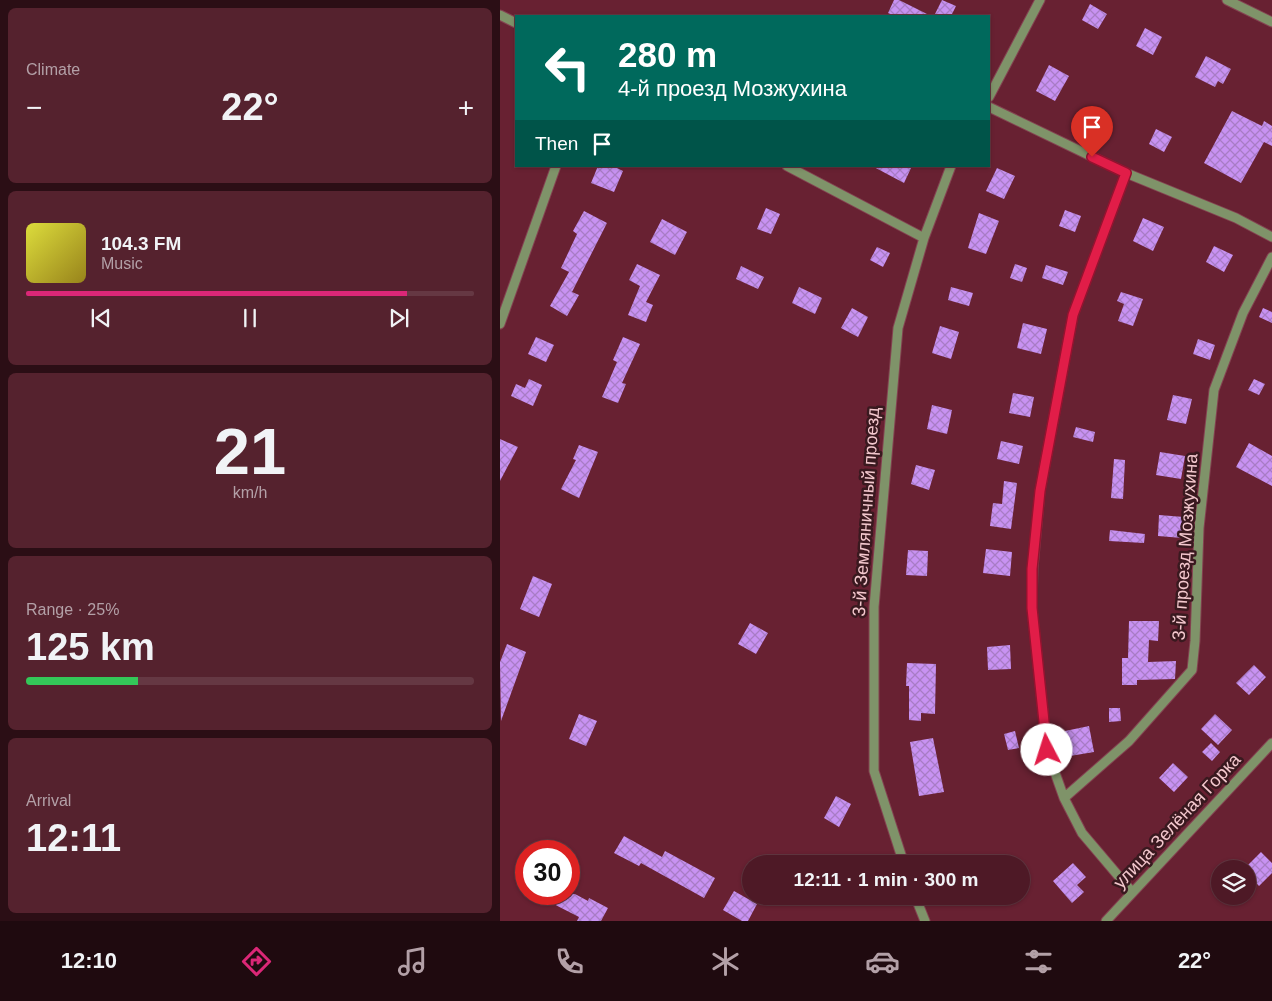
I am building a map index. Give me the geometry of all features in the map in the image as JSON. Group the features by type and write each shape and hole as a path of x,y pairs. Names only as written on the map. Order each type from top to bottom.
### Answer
{"street":[{"path":"990,95 1040,0"},
{"path":"1227,0 1272,22"},
{"path":"500,14 515,22"},
{"path":"990,107 1126,173 1236,218 1272,238"},
{"path":"500,324 556,167"},
{"path":"788,167 924,238"},
{"name":"3-й Земляничный проезд","path":"901,855 874,770 874,607 898,328 924,238 951,167"},
{"path":"1126,173 1073,315 1040,491 1032,569 1032,608 1047,750 1064,798 1082,833 1132,892"},
{"name":"3-й проезд Мозжухина","path":"1064,798 1129,741 1192,670 1195,641 1199,528 1214,390 1243,312 1272,257"},
{"name":"улица Зелёная Горка","path":"1106,921 1272,743"},
{"path":"919,905 926,921"}],"building":[{"path":"894,0 899,0 929,15 893,15 888,13"},
{"path":"942,0 956,6 952,15 934,15"},
{"path":"1090,4 1107,14 1098,29 1082,20"},
{"path":"1145,28 1162,37 1153,55 1136,46"},
{"path":"1206,56 1231,69 1223,84 1218,81 1215,87 1195,77"},
{"path":"1049,65 1069,76 1055,101 1036,91"},
{"path":"1232,111 1262,126 1264,121 1272,126 1272,146 1264,142 1241,183 1204,163"},
{"path":"1156,129 1172,137 1164,152 1149,144"},
{"path":"598,167 615,167 623,171 614,192 591,183"},
{"path":"874,167 912,167 904,183"},
{"path":"997,168 1015,176 1004,199 986,191"},
{"path":"766,208 780,214 771,234 757,229"},
{"path":"1065,210 1081,216 1075,232 1059,226"},
{"path":"584,211 607,223 572,292 579,295 567,316 550,306 569,272 561,268 577,234 573,231"},
{"path":"979,213 999,221 986,254 968,248"},
{"path":"1143,218 1164,227 1153,251 1133,241"},
{"path":"662,219 687,232 675,255 650,242"},
{"path":"1214,246 1233,255 1224,272 1206,262"},
{"path":"877,247 890,253 883,267 870,260"},
{"path":"637,264 660,275 646,302 653,305 646,322 628,315 640,286 629,280"},
{"path":"1015,264 1027,268 1022,282 1010,278"},
{"path":"1046,265 1068,272 1063,285 1042,278"},
{"path":"741,266 764,277 758,289 736,279"},
{"path":"799,287 822,298 815,314 792,303"},
{"path":"951,287 973,293 969,306 948,300"},
{"path":"1121,292 1143,299 1133,326 1118,321 1124,304 1117,301"},
{"path":"852,308 868,317 858,337 841,328"},
{"path":"1263,308 1272,312 1272,323 1259,317"},
{"path":"1023,323 1047,329 1041,354 1017,348"},
{"path":"940,326 959,332 951,359 932,353"},
{"path":"536,337 554,345 546,362 528,354"},
{"path":"623,337 640,344 622,383 626,384 618,403 602,397 617,362 613,360"},
{"path":"1198,339 1215,345 1210,360 1193,354"},
{"path":"529,379 542,385 533,406 511,396 516,384 525,388"},
{"path":"1254,379 1265,384 1259,395 1248,390"},
{"path":"1013,393 1034,397 1030,417 1009,413"},
{"path":"1173,395 1192,399 1186,424 1167,420"},
{"path":"932,405 952,410 947,434 927,429"},
{"path":"1076,427 1095,432 1093,442 1073,437"},
{"path":"500,439 518,447 500,481"},
{"path":"1001,441 1023,446 1019,464 997,459"},
{"path":"1249,443 1272,456 1272,486 1236,467"},
{"path":"579,445 598,452 579,498 561,489 576,460 573,459"},
{"path":"1160,452 1185,456 1181,479 1156,475"},
{"path":"1114,459 1125,460 1123,499 1111,498"},
{"path":"916,465 935,470 929,490 911,484"},
{"path":"1004,481 1017,483 1011,529 990,526 993,503 1002,504"},
{"path":"1159,515 1184,517 1182,538 1158,536"},
{"path":"1110,530 1145,534 1144,543 1109,541"},
{"path":"986,549 1012,552 1010,576 983,573"},
{"path":"908,550 928,551 927,576 906,575"},
{"path":"533,576 552,584 539,617 520,609"},
{"path":"1129,621 1159,621 1158,641 1149,640 1148,662 1176,661 1175,679 1137,680 1137,685 1122,685 1122,658 1128,658"},
{"path":"750,623 768,633 756,654 738,644"},
{"path":"507,644 526,652 501,721 500,662"},
{"path":"1010,645 1011,669 988,670 987,647"},
{"path":"907,663 936,664 935,714 921,713 921,721 909,720 909,686 906,686"},
{"path":"1254,665 1266,677 1249,695 1236,683"},
{"path":"1109,708 1120,708 1121,721 1109,722"},
{"path":"579,714 597,721 586,746 569,739"},
{"path":"1215,714 1232,730 1218,745 1201,729"},
{"path":"1089,726 1094,752 1070,756 1065,731"},
{"path":"1015,731 1019,748 1008,750 1004,734"},
{"path":"933,738 944,792 919,796 910,742"},
{"path":"1211,743 1220,752 1212,761 1202,752"},
{"path":"1173,763 1188,777 1174,792 1159,778"},
{"path":"836,796 851,804 839,827 824,818"},
{"path":"624,836 662,857 665,851 715,878 704,898 641,863 639,866 614,853"},
{"path":"1261,852 1272,863 1272,873 1259,886 1256,883 1256,860 1253,860"},
{"path":"1073,863 1086,877 1077,885 1084,892 1072,903 1053,881"},
{"path":"734,891 742,896 742,905 756,905 748,921 742,921 723,910"},
{"path":"580,897 588,901 589,898 608,908 601,921 577,921 579,917 556,905 580,905"}],"route":[{"path":"1047,750 1032,608 1032,569 1040,491 1073,315 1126,173 1092,157"}]}
